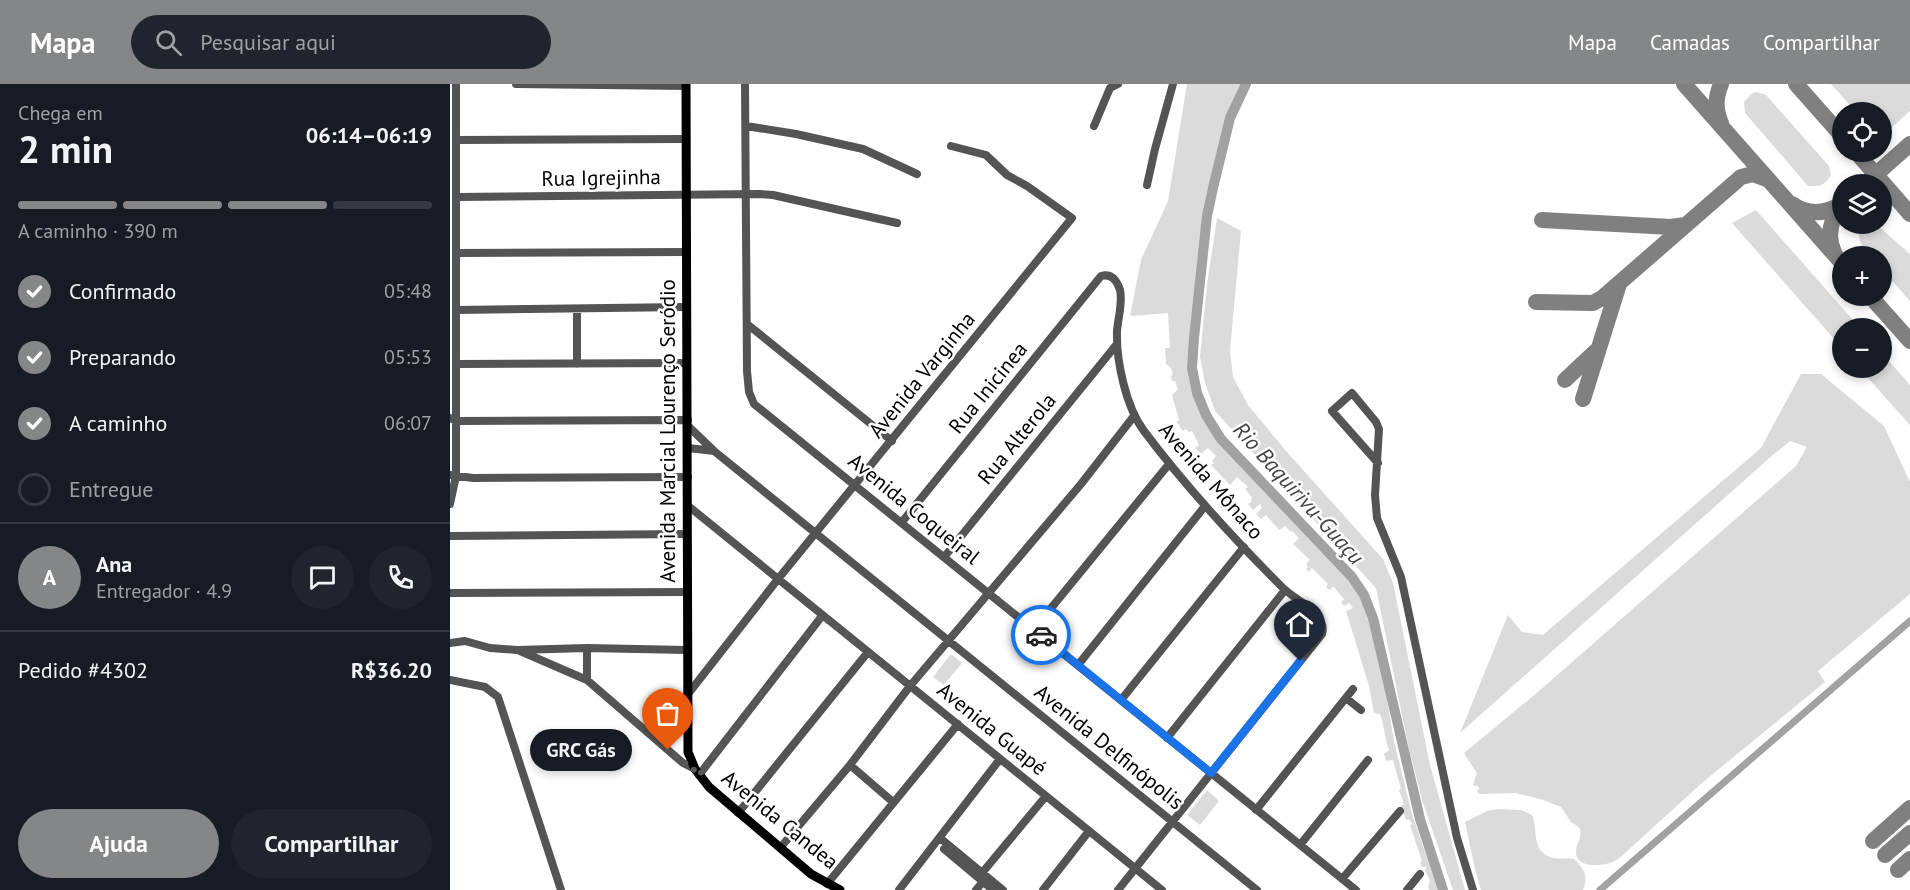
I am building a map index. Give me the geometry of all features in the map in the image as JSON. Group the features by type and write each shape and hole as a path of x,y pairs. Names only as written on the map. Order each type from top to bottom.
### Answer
{"main road":[{"name":"Avenida Marcial Lourenço Seródio","path":"686,85 687,695 688,752 697,772"},
{"name":"Avenida Candea","path":"697,772 709,788 780,848 827,884 840,890"}],"street":[{"path":"450,504 456,364 453,346 456,310 456,197 453,165 456,140 456,84"},
{"path":"516,84 686,85"},
{"name":"Avenida Coqueiral","path":"745,84 748,383 754,404 1356,890"},
{"path":"1094,126 1110,88 1118,84"},
{"path":"1147,185 1173,84"},
{"path":"746,126 863,149 917,174"},
{"path":"456,140 686,138"},
{"name":"Avenida Varginha","path":"687,695 778,579 1072,218 1027,186 1007,175 986,156 951,146"},
{"name":"Rua Igrejinha","path":"456,197 773,195 897,223"},
{"path":"456,253 686,252"},
{"name":"Avenida Mônaco","path":"1101,276 1113,278 1120,289 1117,344 1123,378 1134,416 1169,464 1205,506 1285,590 1315,614 1323,624 1322,634 1211,773"},
{"name":"Rua Inicinea","path":"902,522 1101,276"},
{"path":"456,310 686,307"},
{"path":"577,309 577,364"},
{"path":"747,324 892,441"},
{"name":"Rua Alterola","path":"945,556 1117,344"},
{"path":"456,364 686,363"},
{"path":"1378,463 1332,411 1352,393 1376,422 1379,429 1378,463 1375,495 1377,518 1401,577 1457,838 1473,890"},
{"path":"780,848 850,765 910,686 1081,484 1134,416"},
{"path":"453,420 688,423"},
{"name":"Avenida Delfinópolis","path":"688,423 714,451 1257,890"},
{"path":"688,448 714,451"},
{"path":"1034,629 1169,464"},
{"path":"453,476 568,479 688,477"},
{"name":"Avenida Guapé","path":"687,505 1161,890"},
{"path":"1078,665 1205,506"},
{"path":"450,536 687,534"},
{"path":"1121,700 1244,548"},
{"path":"1167,738 1285,590"},
{"path":"450,592 686,592"},
{"path":"517,650 587,680 683,763 697,772 822,616"},
{"path":"450,643 465,641 490,648 517,650 587,648 687,650"},
{"path":"587,648 587,680"},
{"path":"738,813 868,652"},
{"path":"450,680 486,687 498,697 561,890"},
{"path":"1256,810 1353,689"},
{"path":"1346,698 1361,710"},
{"path":"827,884 958,724"},
{"path":"899,890 1000,759"},
{"path":"1300,845 1368,760"},
{"path":"850,765 893,802"},
{"path":"1118,890 1211,773"},
{"path":"976,890 1046,796"},
{"path":"1342,879 1400,811"},
{"path":"1043,890 1089,831"},
{"path":"940,838 984,877 993,890"},
{"path":"944,849 1003,890"},
{"path":"1407,890 1420,874"}],"shaded area":[{"path":"1187,84 1246,84 1217,154 1193,349 1189,349 1188,373 1194,395 1218,441 1306,535 1328,555 1347,577 1369,612 1380,657 1394,741 1412,814 1438,890 1429,890 1430,881 1426,867 1422,867 1420,863 1422,861 1410,825 1412,824 1409,819 1406,820 1401,806 1404,804 1393,760 1386,761 1384,754 1389,750 1380,714 1374,713 1369,686 1346,611 1353,608 1349,603 1344,606 1341,602 1344,599 1333,586 1330,590 1326,587 1328,584 1312,568 1309,572 1306,569 1308,567 1306,564 1310,560 1293,544 1299,538 1285,526 1279,530 1266,515 1261,519 1256,514 1262,508 1260,504 1253,510 1248,504 1252,497 1245,489 1248,487 1237,477 1230,485 1211,465 1216,456 1208,448 1201,454 1195,448 1199,445 1192,431 1189,432 1186,429 1183,431 1177,422 1179,420 1172,395 1178,389 1175,381 1172,381 1171,368 1166,364 1165,348 1170,348 1168,313 1130,316 1141,260 1168,201"},
{"path":"1831,84 1910,84 1910,111 1892,127 1892,102 1847,102"},
{"path":"1756,92 1766,95 1829,166 1831,175 1827,181 1819,186 1808,186 1745,113 1744,102"},
{"path":"1756,210 1832,296 1832,306 1841,306 1851,318 1832,318 1832,337 1732,223"},
{"path":"1217,218 1241,231 1230,350 1233,377 1248,405 1383,559 1393,583 1430,765 1465,890 1453,890 1423,803 1409,749 1376,588 1215,411 1205,383 1200,357"},
{"path":"1860,234 1887,234 1910,254 1910,301 1892,281 1892,246 1863,246"},
{"path":"1892,365 1910,385 1910,425 1868,378 1892,378"},
{"path":"1801,374 1821,374 1884,426 1910,482 1910,594 1818,671 1825,682 1703,782 1625,853 1615,861 1608,863 1585,864 1577,857 1576,852 1580,828 1571,822 1561,807 1516,793 1479,794 1477,791 1479,787 1473,785 1477,773 1464,753 1539,691 1796,466 1807,447 1790,441 1774,454 1460,733 1508,615 1522,632 1543,635 1761,448"},
{"path":"951,654 962,663 944,685 933,677"},
{"path":"1207,790 1219,801 1200,825 1187,815"},
{"path":"1521,810 1532,815 1540,849 1544,854 1553,858 1574,859 1584,873 1586,881 1583,890 1481,890 1465,822 1487,811"}],"waterway":[{"name":"Rio Baquirivu-Guaçu","path":"1246,84 1230,118 1207,216 1192,368 1197,393 1206,415 1221,439 1352,577 1364,595 1373,618 1420,819 1443,890"},
{"path":"1600,890 1910,621"}],"taxiway":[{"path":"1684,84 1832,252"},
{"path":"1721,84 1716,104 1721,123"},
{"path":"1796,84 1832,125"},
{"path":"1876,174 1910,144"},
{"path":"1865,162 1910,214"},
{"path":"1536,302 1593,303 1602,298 1741,177 1753,174 1769,180"},
{"path":"1792,204 1810,212 1823,212 1832,209"},
{"path":"1542,220 1671,227 1685,225"},
{"path":"1832,224 1830,240 1832,246"},
{"path":"1583,399 1619,284"},
{"path":"1879,306 1910,341"},
{"path":"1565,380 1596,351"},
{"path":"1873,841 1910,808"},
{"path":"1885,855 1910,833"},
{"path":"1898,870 1910,859"}],"way so far":[{"path":"668,750 683,763 695,769 699,775 822,616 910,686 990,593 1041,635"}],"place":[{"name":"GRC Gás","path":"668,750"}],"route":[{"path":"1041,635 1211,773 1300,661"}]}
